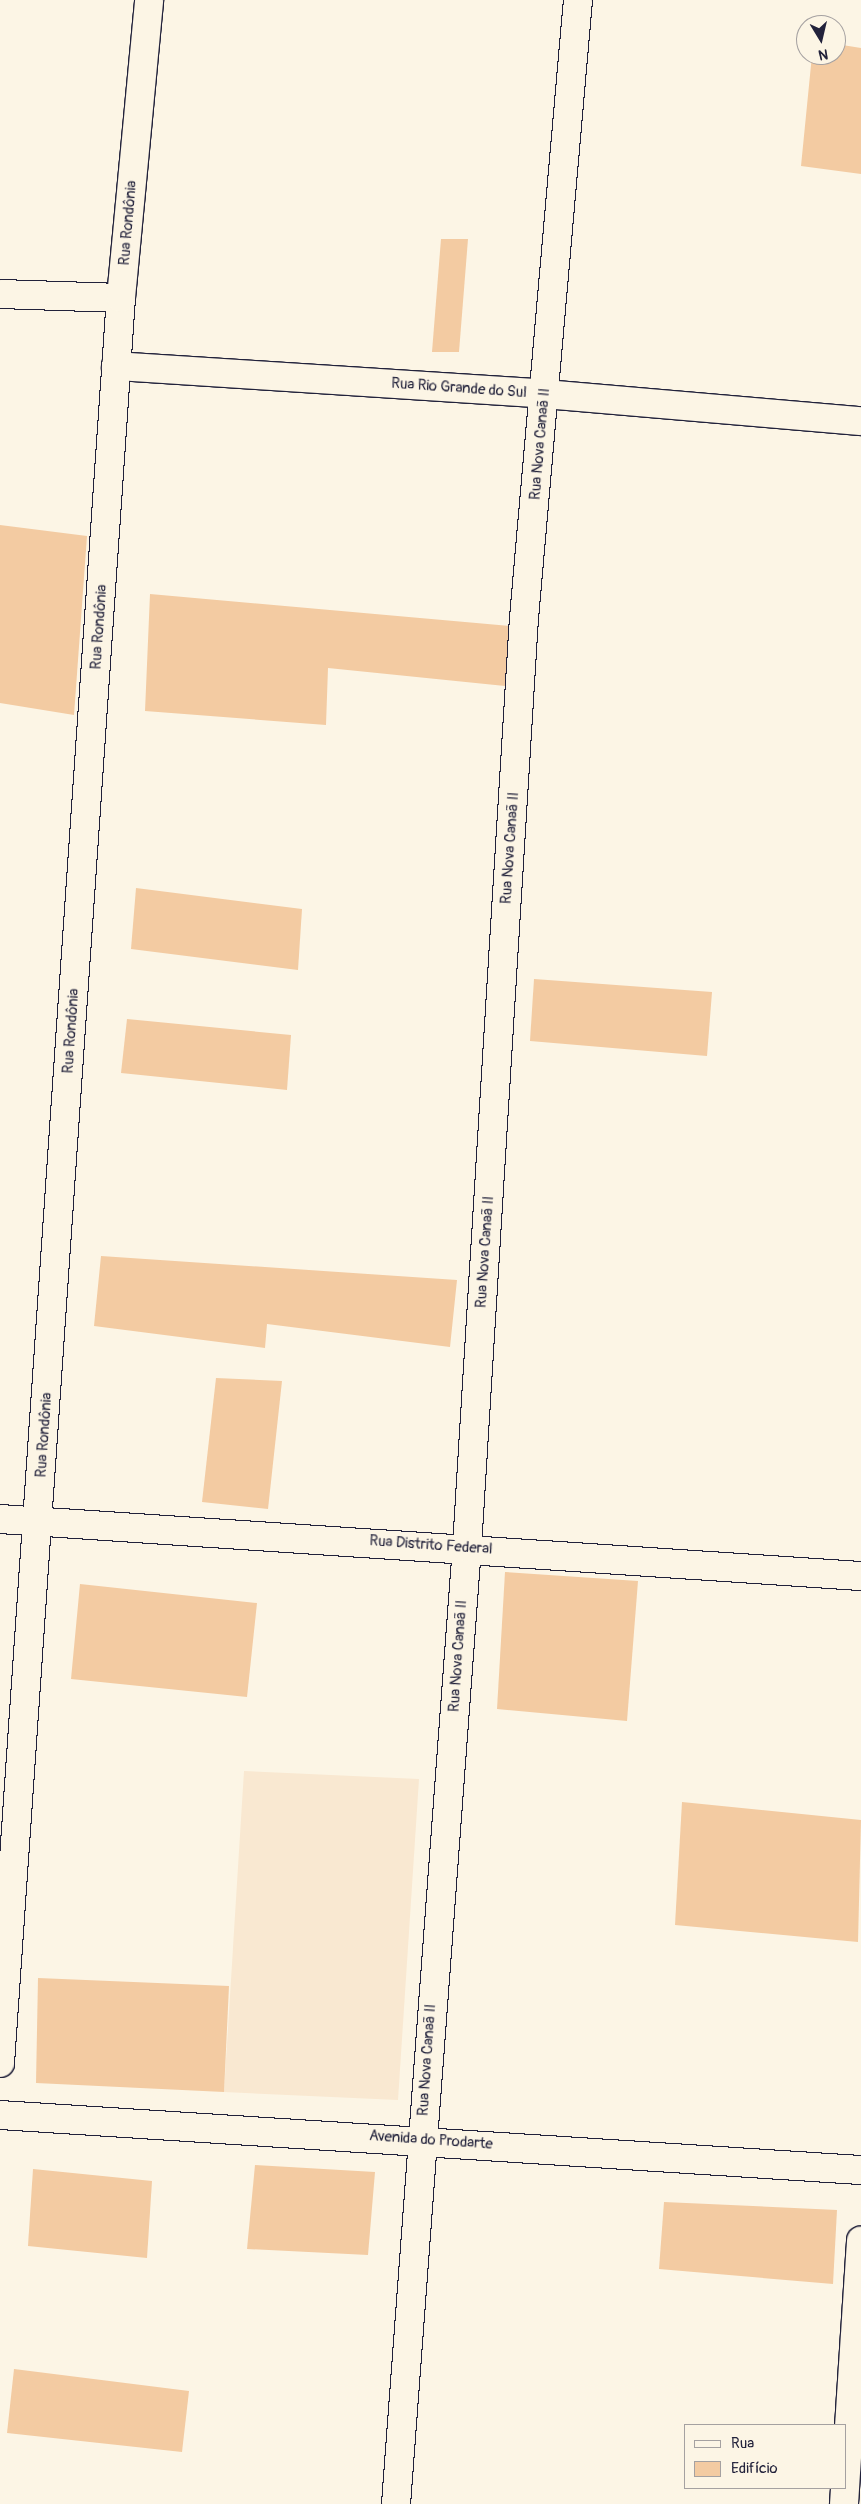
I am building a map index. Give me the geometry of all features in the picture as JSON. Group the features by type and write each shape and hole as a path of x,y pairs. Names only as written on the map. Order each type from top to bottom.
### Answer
{"street":[{"name":"Rua Rondônia","path":"0,2063 116,366 148,0"},
{"name":"Rua Nova Canaã II","path":"396,2504 421,2139 467,1547 524,618 578,0"},
{"path":"0,294 121,298"},
{"name":"Rua Rio Grande do Sul","path":"116,366 544,394 861,421"},
{"name":"Rua Distrito Federal","path":"0,1519 467,1547 861,1576"},
{"name":"Avenida do Prodarte","path":"0,2115 421,2139 861,2170"},
{"path":"846,2473 861,2241"},
{"path":"844,2504 845,2489"}],"shaded area":[{"path":"244,1771 419,1779 398,2100 224,2092"}],"building":[{"path":"846,46 861,48 861,174 801,166 811,65 846,65"},
{"path":"441,239 468,239 459,352 432,352"},
{"path":"0,525 87,536 74,715 0,703"},
{"path":"150,594 511,626 505,686 328,668 326,725 145,711"},
{"path":"136,888 302,909 298,970 131,949"},
{"path":"534,979 712,992 707,1056 530,1041"},
{"path":"127,1019 291,1035 287,1090 121,1073"},
{"path":"101,1256 457,1280 450,1347 267,1324 265,1348 94,1326"},
{"path":"216,1378 282,1381 268,1509 202,1502"},
{"path":"505,1572 638,1581 627,1721 497,1709"},
{"path":"80,1584 257,1603 247,1697 71,1679"},
{"path":"682,1802 861,1820 858,1942 675,1925"},
{"path":"38,1978 229,1986 224,2092 36,2083"},
{"path":"255,2165 375,2172 368,2255 247,2249"},
{"path":"33,2169 152,2181 147,2258 28,2246"},
{"path":"664,2202 837,2210 833,2284 659,2269"},
{"path":"14,2369 189,2391 182,2452 7,2433"}]}
